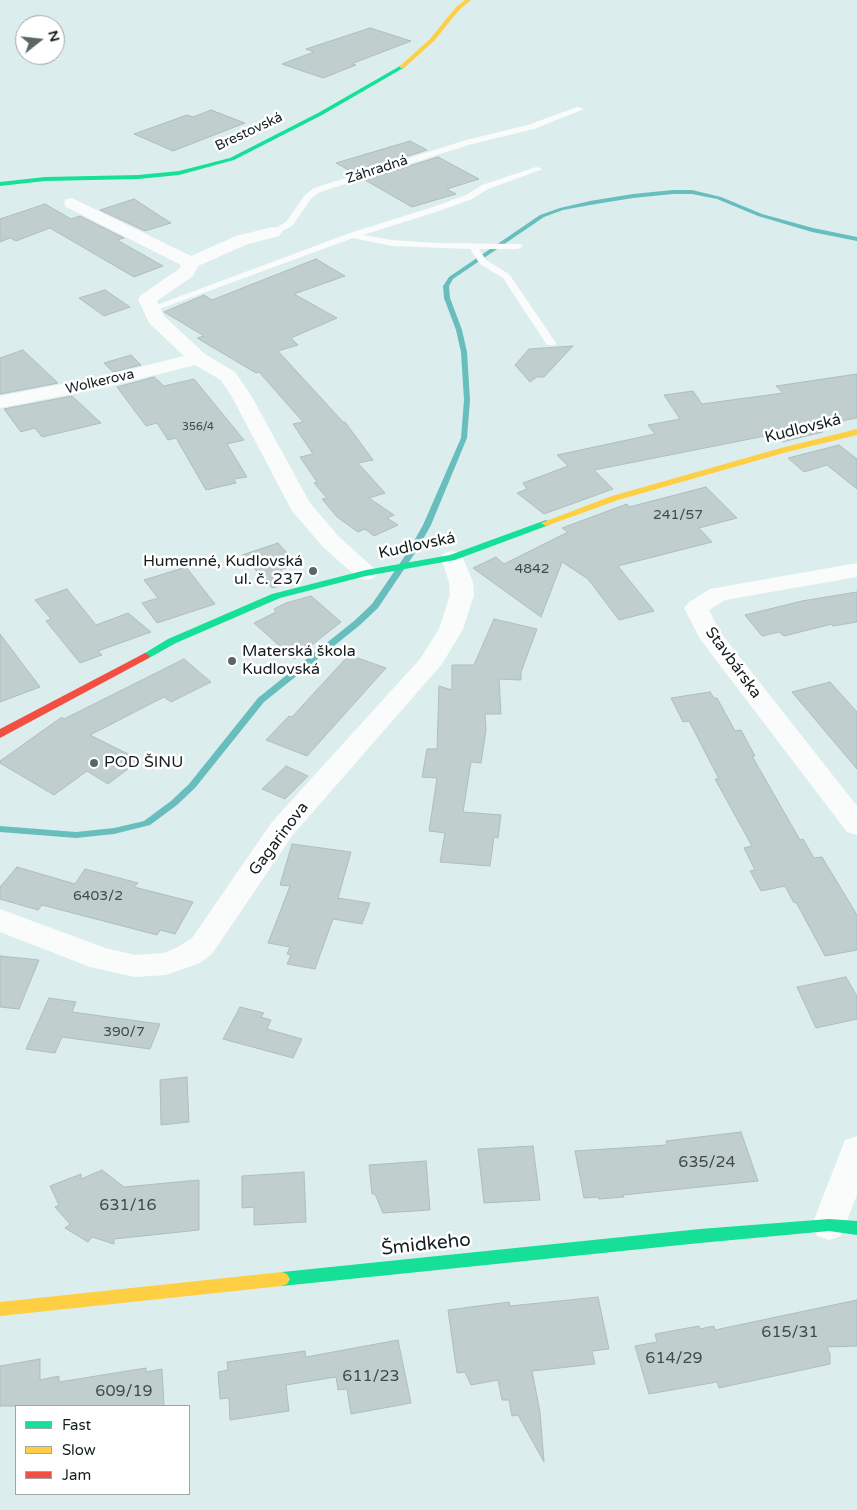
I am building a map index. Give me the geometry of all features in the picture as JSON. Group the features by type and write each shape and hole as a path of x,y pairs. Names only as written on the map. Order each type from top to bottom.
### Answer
{"street":[{"name":"Brestovská","path":"0,184 57,179 138,177 172,174 232,159 289,131 398,70 432,40 458,8 468,0"},
{"path":"72,203 192,263"},
{"name":"Záhradná","path":"151,309 147,299 187,272 192,263 242,240 273,232"},
{"path":"151,309 156,319 198,358 228,376 242,397 300,506 332,543 374,572"},
{"name":"Wolkerova","path":"0,402 103,382 198,358"},
{"name":"Kudlovská","path":"0,734 172,641 243,608 276,596 374,572 452,558 615,498 784,450 857,432"},
{"name":"Gagarinova","path":"0,920 101,959 134,966 166,964 189,955 202,946 282,829 430,664 452,629 462,595 461,582 452,558"},
{"name":"Stavbárska","path":"857,570 718,594 696,608 709,634 857,825"},
{"path":"843,1227 857,1150"},
{"name":"Šmidkeho","path":"0,1309 389,1267 843,1227"}],"lane":[{"name":"Záhradná","path":"273,232 289,224 308,197 317,190 469,142 531,127 580,109"},
{"path":"151,309 353,236 439,208 469,197 485,187 538,169"},
{"path":"353,236 392,243 474,250 484,247 515,246"},
{"path":"474,250 483,262 506,276 551,343"}],"building":[{"path":"370,28 411,41 351,64 356,65 323,78 282,64 314,52 306,49"},
{"path":"211,110 245,123 173,151 134,134 187,115 193,117"},
{"path":"410,141 427,150 354,173 336,163"},
{"path":"438,157 479,179 447,189 456,194 412,207 365,180"},
{"path":"134,199 171,223 145,231 100,210"},
{"path":"45,204 71,219 80,216 124,238 117,240 163,266 134,277 50,228 16,241 10,238 0,242 0,219"},
{"path":"316,259 345,276 294,294 337,318 291,338 298,345 278,351 345,422 373,460 358,463 385,493 369,498 394,515 387,518 398,525 374,536 365,529 358,532 337,517 322,499 327,498 314,483 317,482 300,457 313,454 293,424 303,422 259,372 256,373 197,338 204,336 164,312 204,295 212,300"},
{"path":"105,290 130,307 104,316 79,298"},
{"path":"573,346 544,377 537,377 530,382 515,365 529,349"},
{"path":"23,350 58,383 0,394 0,358"},
{"path":"131,355 141,365 113,372 104,363"},
{"path":"857,374 857,418 815,426 823,432 782,442 780,433 594,470 613,489 544,514 517,493 527,489 523,483 568,466 557,455 655,434 648,425 680,419 664,395 693,391 702,404 783,393 776,386"},
{"path":"154,377 164,386 194,379 244,440 227,444 247,477 234,479 236,483 206,490 176,438 168,440 157,423 146,426 117,387"},
{"path":"72,396 101,423 42,437 35,428 21,432 4,409"},
{"path":"839,445 857,459 857,489 827,465 804,472 788,458"},
{"path":"706,487 737,518 699,528 712,542 618,566 654,611 619,620 588,579 562,562 541,617 473,568 496,557 504,564 568,532 562,528 624,505 627,504 629,507"},
{"path":"278,543 297,564 280,570 295,582 272,588 242,555"},
{"path":"186,567 215,604 157,623 142,603 158,598 144,580"},
{"path":"67,589 96,625 128,613 151,632 98,651 102,655 80,663 46,621 51,619 35,600"},
{"path":"857,592 857,622 833,626 832,624 784,636 779,632 762,636 745,615 802,601"},
{"path":"311,596 341,622 294,659 254,623 276,612 274,609 286,603"},
{"path":"494,619 537,629 521,672 521,680 499,679 501,714 485,714 486,730 481,763 471,762 463,812 501,815 498,838 494,837 490,866 440,862 445,833 429,831 437,778 422,777 427,749 437,749 439,686 452,690 452,665 474,665"},
{"path":"0,634 40,687 0,702"},
{"path":"349,655 386,668 307,756 266,740 289,716 292,717"},
{"path":"184,659 211,682 171,702 164,697 90,735 140,760 108,784 87,771 54,795 0,763 0,761 62,717 64,719"},
{"path":"830,682 857,712 857,769 792,692"},
{"path":"710,692 714,698 717,698 735,731 741,730 755,756 752,756 800,840 803,839 814,858 822,857 857,915 857,950 825,956 796,902 794,903 785,886 761,891 750,871 755,870 744,848 752,846 715,779 719,779 689,721 683,722 671,698"},
{"path":"286,766 308,776 285,799 262,789"},
{"path":"292,844 351,852 338,898 370,903 362,924 333,919 315,969 287,964 291,955 287,954 290,947 268,943 290,886 280,885"},
{"path":"17,867 75,884 85,869 138,883 134,887 193,902 175,934 160,930 157,935 42,905 38,910 0,899 0,887"},
{"path":"0,956 39,960 19,1009 0,1007"},
{"path":"846,977 857,996 857,1019 816,1028 797,987"},
{"path":"49,998 76,1002 72,1012 160,1024 150,1049 62,1037 55,1053 26,1049"},
{"path":"240,1007 264,1013 261,1017 271,1020 267,1029 302,1039 293,1058 223,1039"},
{"path":"187,1077 189,1122 161,1125 160,1080"},
{"path":"741,1132 758,1181 623,1195 624,1197 584,1198 575,1151 667,1145 666,1141"},
{"path":"533,1146 540,1200 484,1203 478,1149"},
{"path":"426,1161 430,1210 383,1213 375,1194 372,1194 369,1165"},
{"path":"102,1170 124,1187 199,1180 199,1230 114,1239 114,1244 92,1237 88,1242 65,1228 70,1224 55,1207 59,1205 50,1186 81,1174 81,1179"},
{"path":"304,1172 306,1222 254,1225 254,1207 242,1208 242,1176"},
{"path":"598,1297 609,1349 592,1351 595,1364 532,1371 540,1412 544,1462 518,1415 512,1416 509,1400 502,1400 498,1380 471,1385 465,1372 457,1373 448,1310 509,1302 510,1306"},
{"path":"857,1300 857,1346 827,1347 830,1354 830,1364 719,1388 717,1382 649,1394 635,1346 657,1342 655,1334 699,1326 700,1329 714,1326 715,1330"},
{"path":"398,1340 411,1403 351,1414 347,1389 338,1390 336,1377 286,1385 289,1411 230,1420 229,1398 220,1399 218,1372 228,1370 227,1362 305,1351 306,1357"},
{"path":"40,1359 40,1380 59,1376 59,1382 146,1368 146,1372 162,1369 164,1405 0,1406 0,1366"}],"waterway":[{"path":"0,829 76,835 114,831 147,823 174,803 192,786 261,700 357,623 375,606 413,550 427,525 464,438 467,400 464,352 459,330 447,298 446,286 451,278 542,216 562,209 590,203 673,192 692,192 719,198 760,215 812,230 857,239"}],"traffic: fast":[{"path":"0,184 45,179 138,177 179,173 232,159 320,114 402,67"},
{"path":"145,656 172,641 276,596 366,573 452,558 546,523"},
{"path":"282,1279 700,1236 829,1225 857,1228"}],"traffic: slow":[{"path":"402,67 432,40 458,8 468,0"},
{"path":"546,523 615,498 784,450 857,432"},
{"path":"0,1309 282,1279"}],"traffic: jam":[{"path":"0,734 145,656"}],"place":[{"name":"Humenné, Kudlovská ul. č. 237","path":"313,571"},
{"name":"Materská škola Kudlovská","path":"232,661"},
{"name":"POD ŠINU","path":"94,763"}]}
